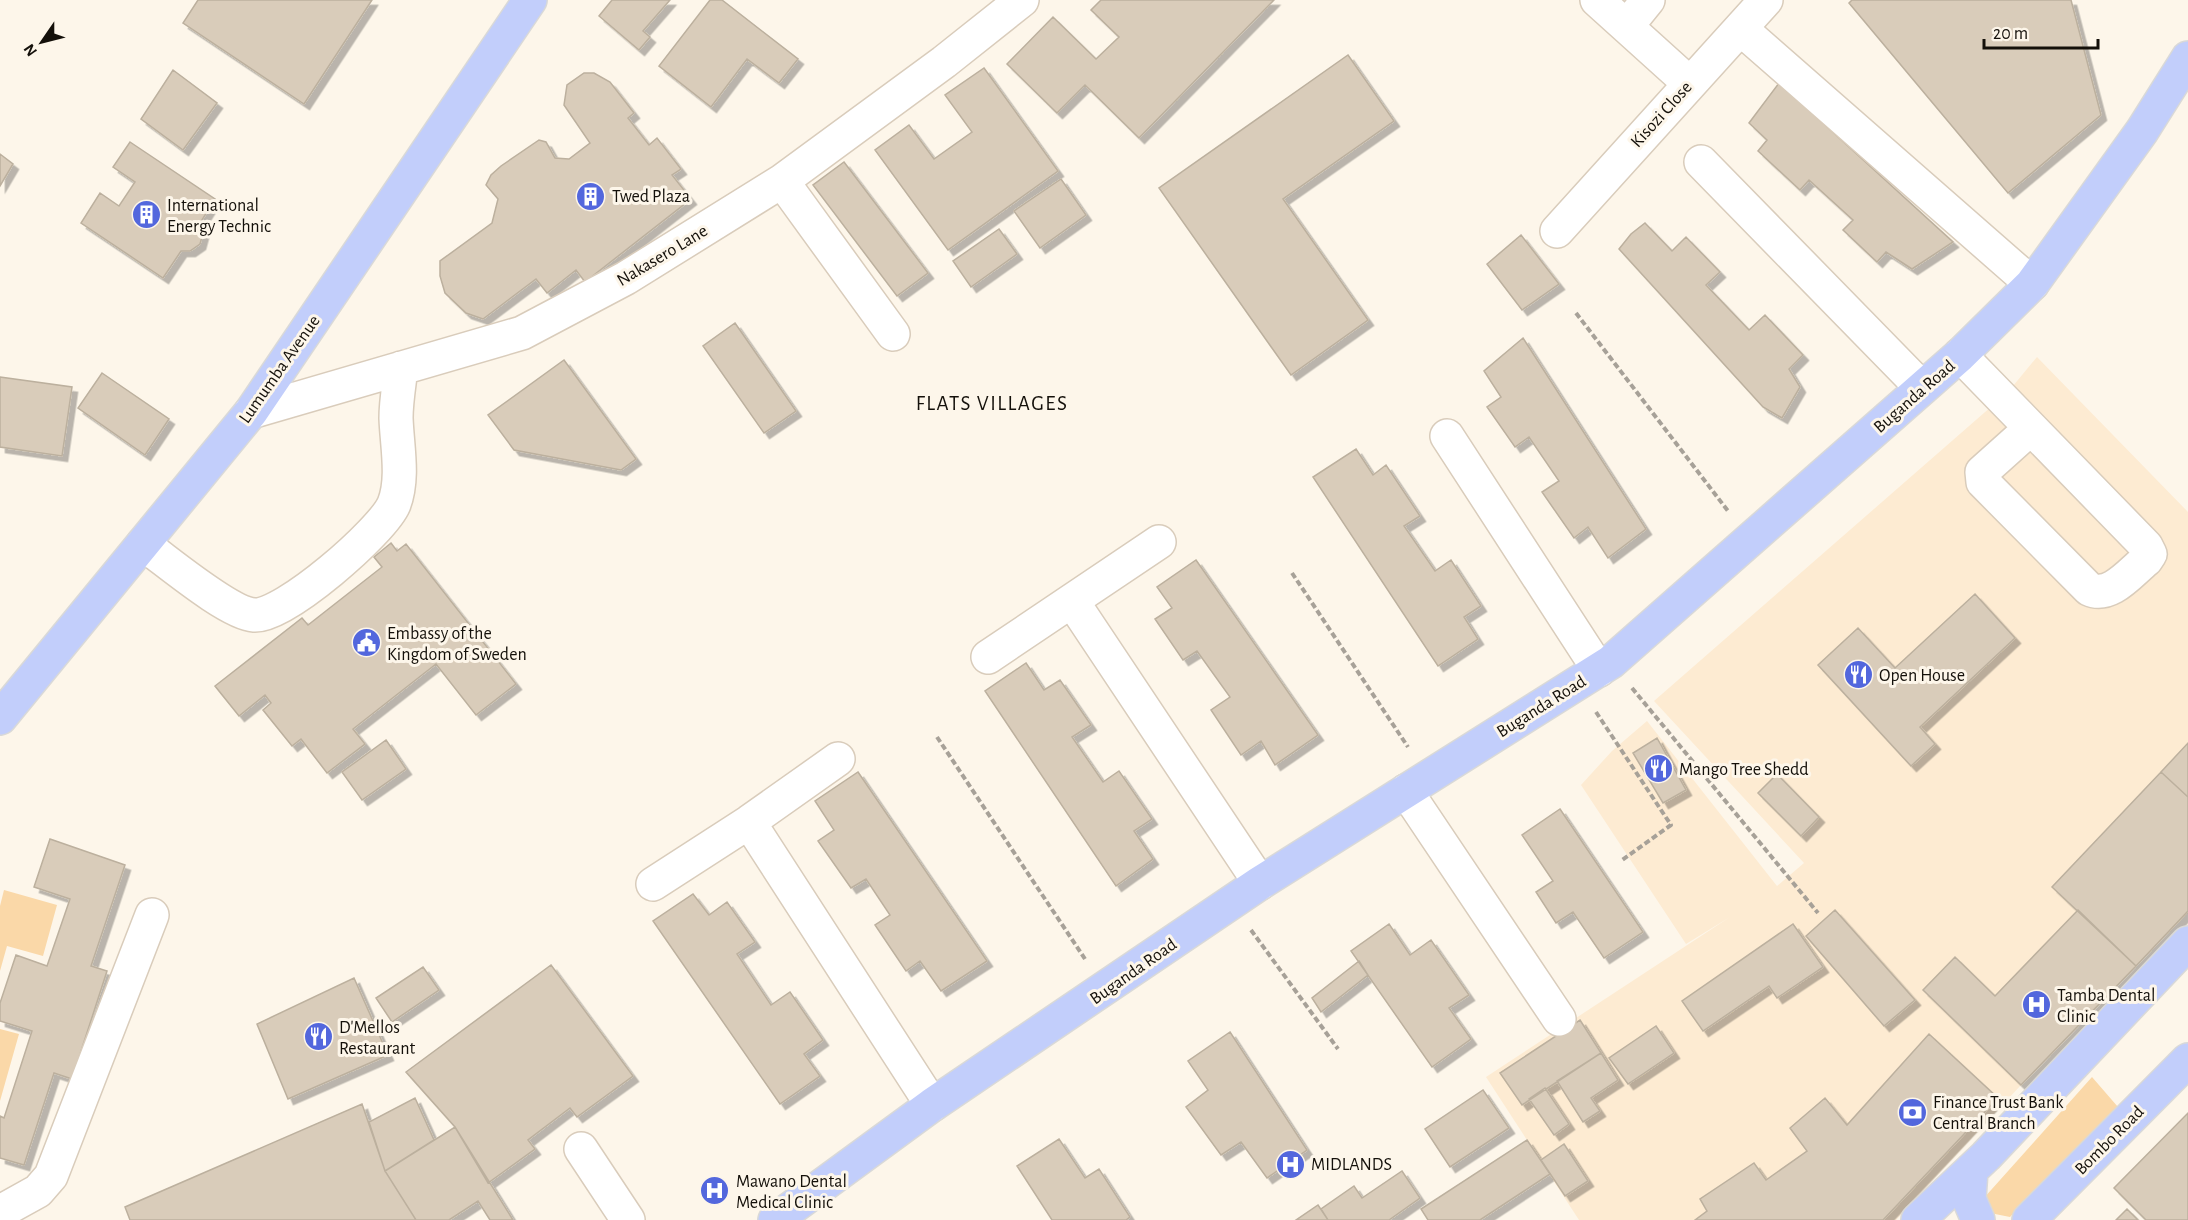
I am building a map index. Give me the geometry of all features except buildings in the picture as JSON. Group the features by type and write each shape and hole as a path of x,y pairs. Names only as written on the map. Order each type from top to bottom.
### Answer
{"main road":[{"name":"Lumumba Avenue","path":"0,718 251,412 530,0"},
{"name":"Buganda Road","path":"775,1220 932,1105 1106,990 1260,884 1596,672 1750,541 1960,355 2032,285 2142,131 2188,58"},
{"path":"1918,1220 1971,1170 2188,944"},
{"name":"Bombo Road","path":"2029,1220 2188,1060"},
{"path":"1971,1170 1969,1199 1978,1220"}],"street":[{"name":"Nakasero Lane","path":"251,412 522,333 626,278 782,181 944,62 1022,0"},
{"path":"1597,0 1689,83"},
{"path":"1627,26 1648,0"},
{"name":"Kisozi Close","path":"1557,231 1689,83 1767,0"},
{"path":"1741,29 2032,285"},
{"path":"1701,162 1922,388"},
{"path":"782,181 893,334"},
{"path":"1960,355 2146,546 2150,554 2146,560 2107,592 2098,593 2089,589 1983,482 1982,471 2030,429"},
{"path":"143,544 236,610 255,616 277,608 320,579 384,521 394,504 399,480 396,416 401,368"},
{"path":"1447,436 1523,549 1596,672"},
{"path":"988,657 1159,542"},
{"path":"1072,601 1260,884"},
{"path":"653,884 749,822 838,759"},
{"path":"1417,784 1559,1018"},
{"path":"749,822 932,1105"},
{"path":"0,1212 38,1191 51,1176 152,915"},
{"path":"581,1149 628,1220"}],"path":[{"path":"1576,313 1750,541"},
{"path":"1292,573 1417,784"},
{"path":"1596,672 1671,825 1622,860"},
{"path":"1596,672 1818,913"},
{"path":"936,737 1106,990"},
{"path":"1232,903 1338,1049"}],"shaded area":[{"path":"2037,357 2188,512 2188,913 2021,1085 1896,1220 1579,1220 1486,1077 1730,917 1686,944 1581,785 1612,751 1647,721 1777,886 1804,863 1654,701 2008,392"},
{"path":"4,890 57,905 43,956 7,946 0,971 0,906"},
{"path":"0,1029 19,1034 0,1101"},
{"path":"2092,1077 2118,1107 2010,1217 1990,1213 1983,1199"}],"place":[{"name":"Twed Plaza","path":"591,196"},
{"name":"International Energy Technic","path":"146,215"},
{"name":"Embassy of the Kingdom of Sweden","path":"366,643"},
{"name":"Open House","path":"1858,675"},
{"name":"Mango Tree Shedd","path":"1658,769"},
{"name":"Tamba Dental Clinic","path":"2036,1005"},
{"name":"D'Mellos Restaurant","path":"318,1037"},
{"name":"Finance Trust Bank Central Branch","path":"1912,1112"},
{"name":"MIDLANDS","path":"1290,1164"},
{"name":"Mawano Dental Medical Clinic","path":"715,1191"}],"district":[{"name":"FLATS VILLAGES","path":"992,403"}]}
